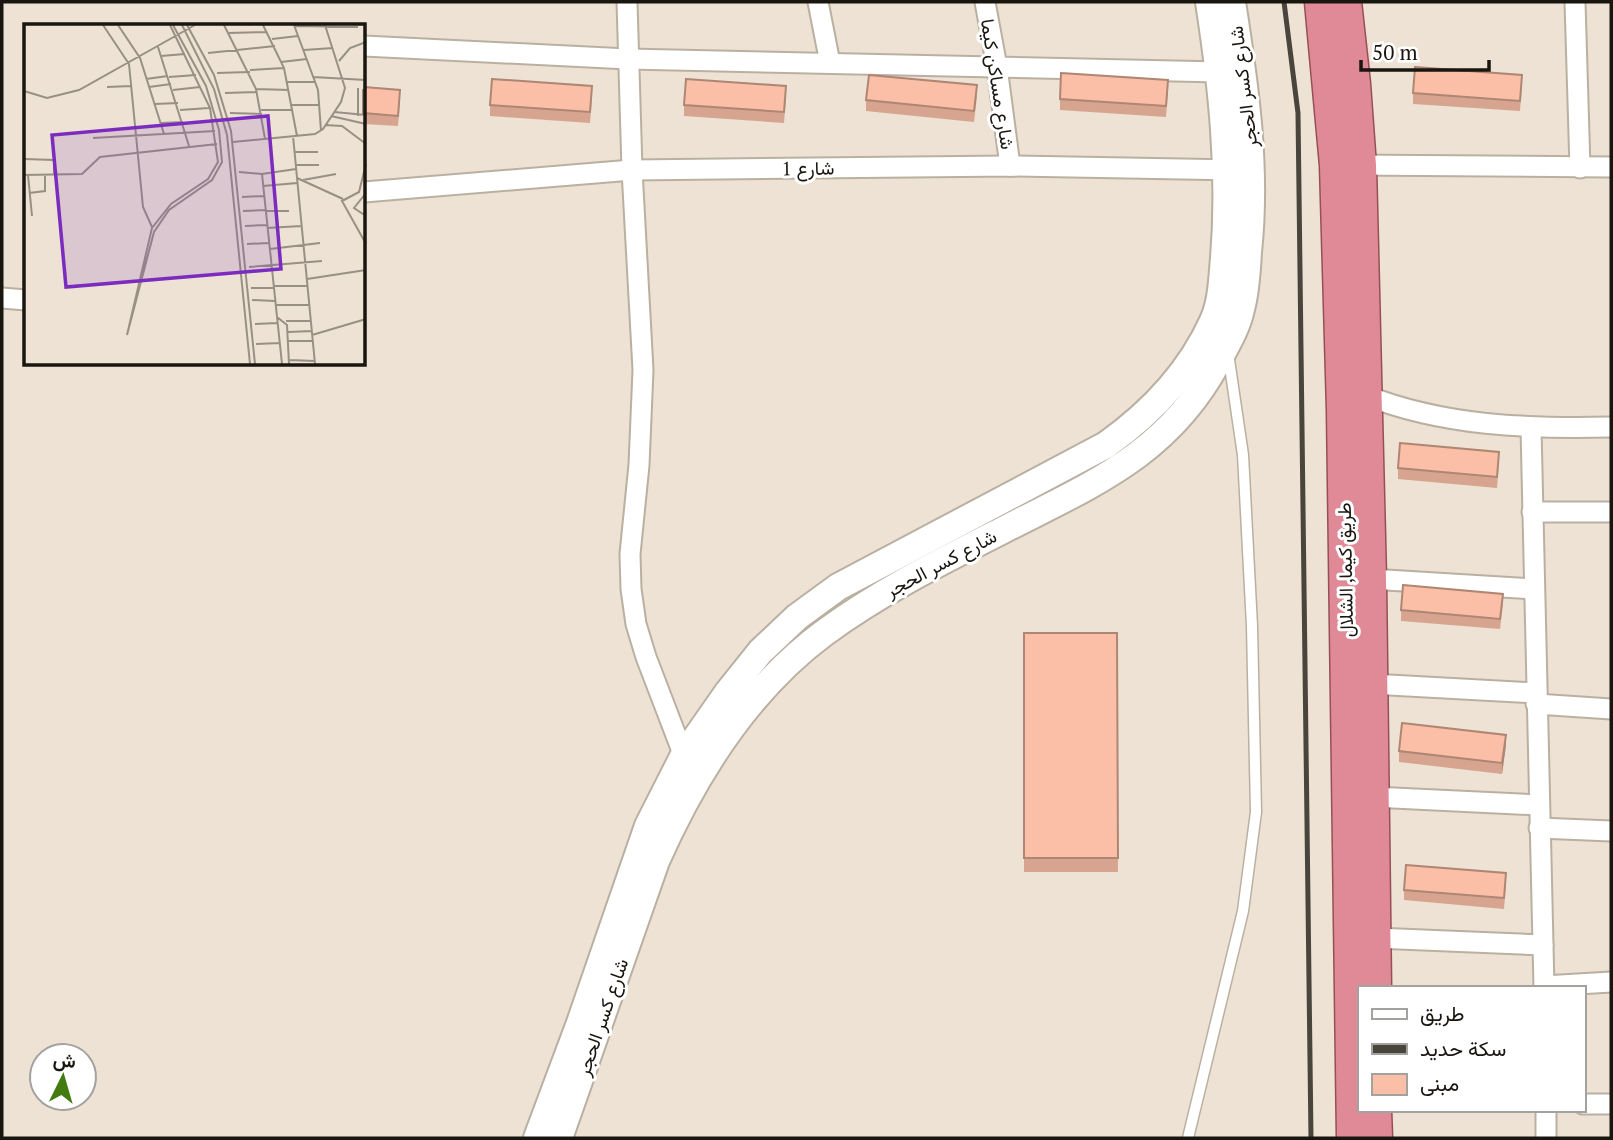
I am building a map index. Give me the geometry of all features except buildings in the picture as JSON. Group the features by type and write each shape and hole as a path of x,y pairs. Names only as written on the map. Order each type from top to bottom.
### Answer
{"highway":[{"name":"طريق كيما, الشلال","path":"1321,2 1348,165 1365,395 1375,986"},
{"name":"طريق كيما, الشلال","path":"1345,2 1354,84 1348,165 1343,410 1356,1087 1353,1138"},
{"path":"1376,1112 1376,1138"}],"main road":[{"name":"شارع كسر الحجر","path":"589,1026 639,851 659,802 684,755 752,662 797,617 838,587 1106,445 1133,426 1178,378 1213,321 1220,295 1227,214 1220,72 1209,2"},
{"name":"شارع كسر الحجر","path":"549,1135 589,1026 674,821 694,783 747,707 782,669 821,635 863,605 907,579 1097,482 1130,462 1160,438 1186,410 1209,379 1236,327 1245,288 1252,217 1252,171 1243,73 1232,2"},
{"path":"1213,321 1227,345"}],"street":[{"path":"627,2 632,170 643,370 639,465 630,554 631,589 636,624 646,657 694,783"},
{"path":"818,2 830,64"},
{"name":"شارع مساكن كيما","path":"985,2 1010,166"},
{"path":"1575,2 1580,167"},
{"path":"366,47 628,59 1220,72"},
{"path":"1348,165 1611,167"},
{"name":"شارع 1","path":"366,191 632,170 1010,166 1252,171"},
{"path":"2,298 24,300"},
{"path":"1365,395 1399,408 1446,419 1531,428 1611,427"},
{"path":"1531,428 1544,986"},
{"path":"1532,512 1611,512"},
{"path":"1370,579 1534,589"},
{"path":"1371,684 1536,698 1611,709"},
{"path":"1373,797 1539,805"},
{"path":"1539,828 1611,831"},
{"path":"1375,938 1543,945"},
{"path":"1557,986 1611,982"},
{"path":"1585,1104 1611,1104"},
{"path":"1545,1112 1546,1138"}],"lane":[{"path":"1188,1138 1243,911 1256,812 1252,626 1243,456 1227,345"}],"railway":[{"path":"1284,2 1298,113 1311,1138"}]}
